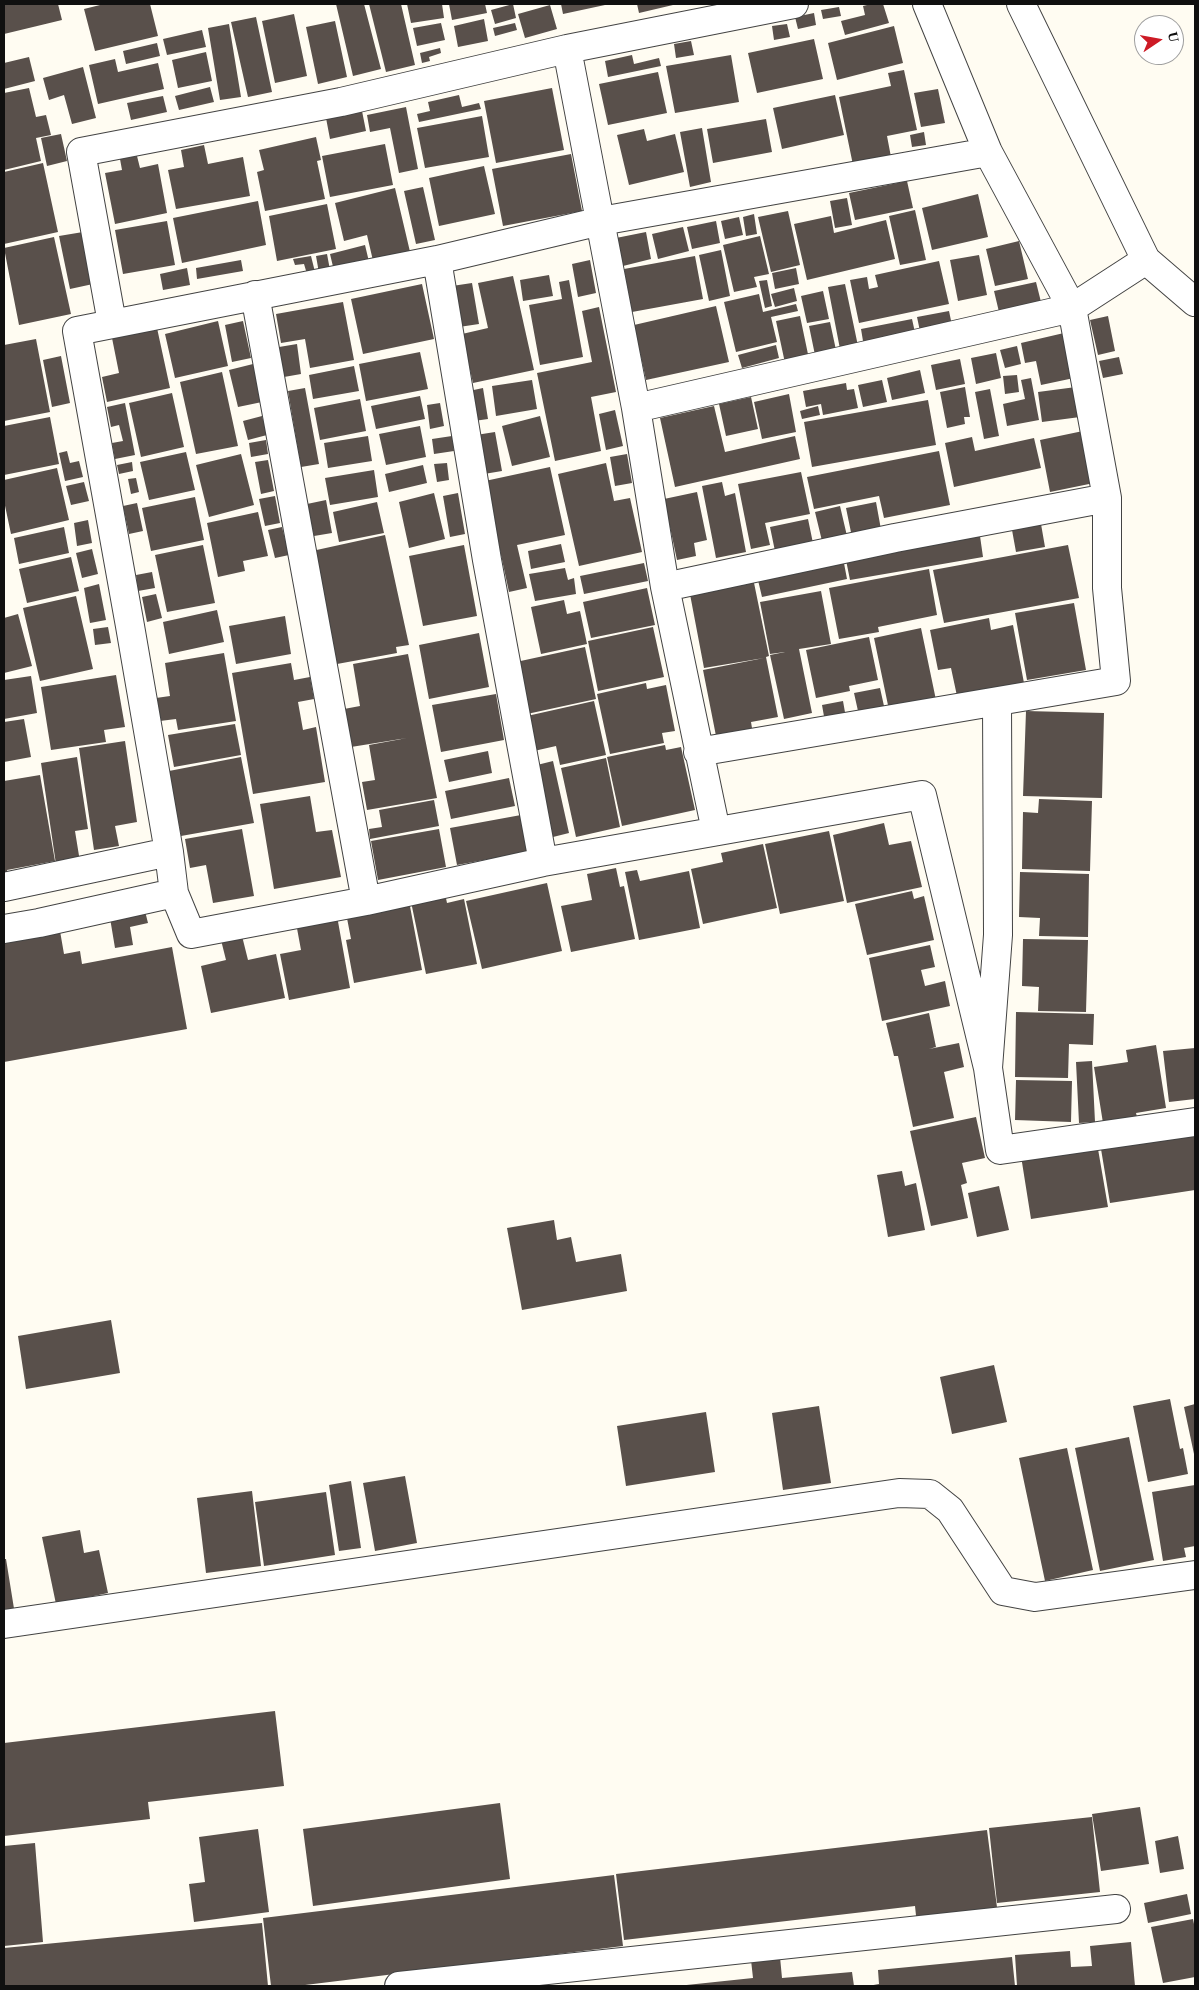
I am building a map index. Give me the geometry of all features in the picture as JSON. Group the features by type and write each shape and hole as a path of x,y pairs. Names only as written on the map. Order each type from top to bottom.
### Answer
{"street":[{"path":"112,323 81,152 341,102 567,49 794,4"},
{"path":"698,752 997,703 1116,681 1107,588 1107,498 1072,308 988,152 927,4"},
{"path":"1021,4 1146,260 1195,302"},
{"path":"567,49 636,408 665,587 698,752 716,830"},
{"path":"988,152 601,221 437,260 76,331 169,852 174,893 191,934 366,901 543,862 922,795 988,1068 1000,1150 1195,1122"},
{"path":"437,260 487,560 543,862"},
{"path":"636,408 1072,308 1146,260"},
{"path":"255,295 366,901"},
{"path":"665,587 894,538 1107,498"},
{"path":"988,1068 998,935 997,703"},
{"path":"4,887 169,852"},
{"path":"4,929 40,923 174,893"},
{"path":"4,1624 899,1493 930,1494 950,1510 1003,1591 1035,1597 1195,1575"},
{"path":"399,1986 1116,1909"}],"building":[{"path":"4,4 58,4 62,20 4,34"},
{"path":"104,4 150,4 158,36 95,51 84,9"},
{"path":"336,4 364,4 381,69 353,76"},
{"path":"369,4 401,4 415,65 386,72"},
{"path":"407,4 442,4 444,18 411,23"},
{"path":"449,4 485,4 487,13 452,20"},
{"path":"513,4 516,18 495,24 491,10"},
{"path":"561,4 605,4 605,5 563,14"},
{"path":"637,4 672,4 673,5 639,13"},
{"path":"883,4 889,23 845,35 841,21 865,15 863,6"},
{"path":"550,5 557,29 525,38 518,14"},
{"path":"839,7 841,16 823,19 821,10"},
{"path":"814,13 816,25 798,29 795,17"},
{"path":"294,14 307,76 275,83 262,21"},
{"path":"256,17 272,92 248,97 231,22"},
{"path":"484,19 488,41 458,47 454,26"},
{"path":"335,21 347,77 318,84 306,27"},
{"path":"441,23 445,40 417,46 413,28"},
{"path":"515,23 517,30 495,36 493,28"},
{"path":"229,24 241,97 220,100 208,28"},
{"path":"787,24 790,37 774,40 772,26"},
{"path":"894,26 903,63 837,80 828,43"},
{"path":"202,30 206,47 167,55 163,39"},
{"path":"814,39 823,79 757,93 748,53"},
{"path":"691,41 694,55 676,58 674,44"},
{"path":"157,43 160,56 126,64 123,51"},
{"path":"440,48 441,53 429,57 430,61 422,63 420,53"},
{"path":"206,52 212,81 178,88 172,60"},
{"path":"632,55 634,64 659,58 661,66 608,77 605,61"},
{"path":"731,55 739,102 675,113 666,66"},
{"path":"29,57 35,81 4,89 4,63"},
{"path":"115,59 118,72 158,63 164,89 98,104 89,65"},
{"path":"83,67 96,118 72,124 64,95 49,100 43,78"},
{"path":"904,70 917,130 887,136 891,157 853,165 839,97 891,86 888,73"},
{"path":"658,72 667,113 608,125 599,84"},
{"path":"210,87 214,102 179,110 175,96"},
{"path":"29,88 36,117 46,115 51,135 36,138 41,161 4,170 4,93"},
{"path":"552,88 564,150 496,163 484,101"},
{"path":"938,89 945,123 921,127 914,93"},
{"path":"459,95 462,107 479,103 481,109 419,122 417,114 430,111 428,102"},
{"path":"835,95 844,135 782,149 773,108"},
{"path":"163,96 167,112 131,120 127,103"},
{"path":"406,107 418,169 399,173 390,128 370,132 367,115"},
{"path":"362,111 366,131 330,139 326,118"},
{"path":"482,116 489,157 425,168 417,128"},
{"path":"766,119 772,152 713,163 707,129"},
{"path":"702,128 711,182 690,187 680,132"},
{"path":"644,129 647,141 675,134 684,172 629,185 617,135"},
{"path":"924,132 926,145 912,147 910,135"},
{"path":"61,134 67,161 47,166 41,138"},
{"path":"316,137 321,160 317,161 325,199 265,211 257,172 264,170 259,150"},
{"path":"385,144 393,185 330,197 322,156"},
{"path":"204,145 208,164 243,157 250,196 176,209 168,170 184,167 181,150"},
{"path":"571,154 582,211 503,226 492,169"},
{"path":"137,156 140,168 158,164 167,213 115,224 105,173 122,170 120,159"},
{"path":"43,163 58,232 4,244 4,172"},
{"path":"484,166 495,214 439,226 429,178"},
{"path":"907,181 913,208 855,220 849,193"},
{"path":"423,187 435,240 416,244 404,191"},
{"path":"395,188 411,256 374,265 367,235 344,241 335,203"},
{"path":"978,194 988,237 932,250 922,208"},
{"path":"847,198 852,225 835,228 830,201"},
{"path":"258,201 266,245 182,263 173,218"},
{"path":"327,204 336,249 277,261 269,216"},
{"path":"915,210 926,260 900,265 889,216"},
{"path":"788,211 800,265 771,272 758,217"},
{"path":"754,214 757,234 746,236 743,217"},
{"path":"831,216 834,233 886,220 895,259 807,280 794,224"},
{"path":"739,217 743,235 725,239 721,221"},
{"path":"167,221 175,265 123,274 115,230"},
{"path":"716,221 720,243 692,249 687,227"},
{"path":"683,227 689,251 658,259 652,234"},
{"path":"83,232 93,284 70,289 59,236"},
{"path":"646,232 651,259 623,266 616,238"},
{"path":"760,236 769,274 754,277 757,287 734,292 723,245"},
{"path":"54,237 71,314 19,325 4,248"},
{"path":"1019,241 1028,279 995,286 986,249"},
{"path":"365,245 370,266 335,275 330,254"},
{"path":"721,250 730,296 709,301 699,255"},
{"path":"327,254 330,270 319,273 316,256"},
{"path":"979,255 987,295 958,301 950,260"},
{"path":"311,256 315,272 307,274 304,264 295,265 293,259"},
{"path":"695,256 703,299 632,312 624,269"},
{"path":"241,260 243,271 197,279 196,268"},
{"path":"590,260 596,293 578,297 572,264"},
{"path":"939,261 949,304 859,323 850,280 867,277 869,289 878,287 875,275"},
{"path":"187,268 190,285 163,290 160,274"},
{"path":"796,268 799,284 775,289 772,273"},
{"path":"549,275 553,296 523,301 520,280"},
{"path":"513,276 534,370 473,383 462,334 488,328 478,283"},
{"path":"569,280 583,357 540,365 529,305 562,299 559,282"},
{"path":"767,280 772,306 765,308 759,281"},
{"path":"1036,282 1041,302 999,312 994,291"},
{"path":"472,283 479,324 459,327 452,286"},
{"path":"422,284 434,339 363,354 351,299"},
{"path":"845,284 858,346 840,349 828,287"},
{"path":"794,288 797,301 775,307 771,294"},
{"path":"823,291 829,319 807,323 801,296"},
{"path":"759,294 763,312 796,304 798,311 771,317 777,342 736,352 724,302"},
{"path":"343,302 354,360 310,368 305,339 281,343 276,314"},
{"path":"716,306 729,362 646,380 634,325"},
{"path":"599,307 616,392 591,397 601,451 555,461 537,373 592,362 582,311"},
{"path":"949,311 953,330 921,336 917,317"},
{"path":"800,316 809,359 785,363 776,321"},
{"path":"1108,316 1115,351 1098,355 1090,320"},
{"path":"912,319 916,337 864,347 861,329"},
{"path":"218,321 228,366 175,378 165,334"},
{"path":"243,321 251,358 232,362 225,325"},
{"path":"830,322 836,350 815,355 809,326"},
{"path":"157,328 170,388 107,402 102,377 119,373 112,338"},
{"path":"1064,333 1074,378 1041,385 1036,361 1025,363 1021,343"},
{"path":"36,339 50,412 4,421 4,345"},
{"path":"297,344 301,374 284,377 279,347"},
{"path":"776,345 779,358 742,368 738,355"},
{"path":"1017,346 1021,364 1005,368 1000,350"},
{"path":"420,352 428,389 366,401 359,364"},
{"path":"996,353 1001,378 976,384 971,358"},
{"path":"61,356 70,403 52,407 43,360"},
{"path":"1119,357 1123,374 1103,378 1099,361"},
{"path":"960,359 965,384 936,390 931,365"},
{"path":"253,364 262,402 238,407 229,370"},
{"path":"354,366 359,391 313,399 309,375"},
{"path":"920,370 925,393 892,400 887,378"},
{"path":"222,372 238,446 196,454 180,382"},
{"path":"1017,375 1019,392 1005,394 1003,376"},
{"path":"1031,378 1039,420 1007,426 1003,404 1025,399 1021,380"},
{"path":"532,380 537,409 496,416 492,386"},
{"path":"882,380 887,402 863,407 858,385"},
{"path":"846,383 847,390 854,389 858,408 823,415 821,404 806,407 803,391"},
{"path":"965,387 970,417 964,417 965,424 947,428 940,392"},
{"path":"1076,387 1080,417 1042,422 1038,392"},
{"path":"305,388 319,464 301,467 288,391"},
{"path":"483,388 488,419 474,421 469,391"},
{"path":"990,389 999,436 984,439 975,392"},
{"path":"172,393 184,447 141,457 129,403"},
{"path":"789,394 796,432 762,439 754,402"},
{"path":"420,396 425,419 376,429 371,406"},
{"path":"751,397 758,429 726,436 719,404"},
{"path":"360,399 366,431 320,440 314,408"},
{"path":"928,400 936,445 812,467 804,422"},
{"path":"125,403 135,455 115,459 112,443 123,441 119,425 111,427 107,407"},
{"path":"440,403 444,426 430,429 427,405"},
{"path":"714,406 725,452 795,436 800,459 675,487 660,418"},
{"path":"818,406 820,415 802,419 800,411"},
{"path":"615,410 623,446 606,450 599,414"},
{"path":"262,416 267,435 248,440 243,421"},
{"path":"540,416 550,457 512,466 502,426"},
{"path":"50,417 59,464 4,475 4,426"},
{"path":"420,426 426,457 386,465 379,434"},
{"path":"1083,431 1094,483 1050,492 1040,440"},
{"path":"495,432 502,471 484,474 476,435"},
{"path":"368,436 372,461 328,468 324,443"},
{"path":"452,436 454,451 434,454 432,439"},
{"path":"972,437 975,451 1034,438 1041,468 954,487 945,443"},
{"path":"266,440 268,454 251,457 249,443"},
{"path":"67,451 70,463 79,461 83,477 65,481 59,453"},
{"path":"939,451 950,505 884,518 879,496 814,509 807,477"},
{"path":"186,452 195,490 149,500 140,462"},
{"path":"241,454 254,505 209,517 196,465"},
{"path":"627,454 632,483 615,486 610,457"},
{"path":"268,460 274,491 261,494 255,462"},
{"path":"132,462 133,471 119,474 117,465"},
{"path":"447,463 449,480 437,482 434,464"},
{"path":"606,463 614,501 630,498 642,552 579,566 558,474"},
{"path":"423,465 427,483 389,492 385,474"},
{"path":"550,467 565,535 517,545 527,588 509,592 485,481"},
{"path":"57,468 69,520 11,534 4,501 4,480"},
{"path":"374,470 378,497 330,505 325,478"},
{"path":"801,472 810,514 765,523 770,545 751,549 738,484"},
{"path":"136,478 139,492 131,494 128,479"},
{"path":"84,482 89,501 71,505 66,486"},
{"path":"722,482 725,496 735,493 746,552 716,558 702,486"},
{"path":"697,492 707,540 694,543 696,556 677,560 664,499"},
{"path":"434,493 445,539 409,548 399,502"},
{"path":"458,493 465,534 450,537 443,496"},
{"path":"275,496 280,523 265,526 259,499"},
{"path":"195,497 204,540 151,551 142,508"},
{"path":"326,500 332,533 314,536 307,504"},
{"path":"377,502 384,533 339,542 333,512"},
{"path":"876,502 882,535 853,542 846,508"},
{"path":"137,503 143,531 129,534 123,506"},
{"path":"840,506 847,536 822,541 815,512"},
{"path":"258,512 268,556 243,561 245,571 218,577 207,523"},
{"path":"808,519 814,548 776,556 770,527"},
{"path":"88,520 92,543 77,546 74,523"},
{"path":"1041,524 1045,547 1016,552 1012,530"},
{"path":"64,527 69,553 19,564 14,538"},
{"path":"282,527 289,555 275,558 268,530"},
{"path":"385,535 409,645 396,647 397,653 337,664 336,658 334,659 312,551"},
{"path":"980,536 983,557 850,580 846,560"},
{"path":"561,544 565,562 531,569 528,551"},
{"path":"203,545 215,603 167,612 155,555"},
{"path":"464,545 477,616 423,626 409,556"},
{"path":"1068,545 1079,598 944,623 933,570"},
{"path":"92,549 98,574 82,578 76,553"},
{"path":"71,557 79,591 27,603 19,569"},
{"path":"843,558 847,579 762,597 757,576"},
{"path":"644,563 648,581 584,594 580,576"},
{"path":"565,568 568,580 574,578 576,594 535,601 529,574"},
{"path":"929,569 937,615 878,627 879,632 839,639 829,588"},
{"path":"152,572 155,588 138,591 136,575"},
{"path":"753,578 769,656 766,657 778,717 751,722 753,734 717,741 703,670 764,658 704,668 689,589"},
{"path":"99,584 106,620 90,623 84,588"},
{"path":"647,588 655,625 591,638 583,602"},
{"path":"821,591 831,644 799,649 812,713 784,719 770,655 785,652 770,654 760,602"},
{"path":"156,594 162,618 147,622 142,597"},
{"path":"76,596 93,669 40,681 23,608"},
{"path":"564,600 567,614 580,611 587,644 541,654 531,607"},
{"path":"1074,603 1086,670 1027,680 1015,613"},
{"path":"217,610 224,642 169,654 163,622"},
{"path":"18,614 32,666 4,673 4,618"},
{"path":"285,616 291,654 236,664 229,626"},
{"path":"989,618 991,630 1013,625 1024,683 957,696 951,668 938,670 930,630"},
{"path":"108,627 111,643 95,645 93,629"},
{"path":"653,627 664,677 598,691 588,641"},
{"path":"921,628 936,700 889,710 874,638"},
{"path":"479,633 489,687 429,699 419,645"},
{"path":"869,637 878,680 849,686 850,691 816,698 806,650"},
{"path":"585,647 596,699 527,714 516,662"},
{"path":"224,653 236,721 178,730 176,719 160,721 156,698 170,696 165,663"},
{"path":"408,654 437,798 367,810 362,782 375,780 369,745 407,738 351,747 344,709 360,706 353,664"},
{"path":"291,663 294,680 310,677 314,699 298,702 303,730 316,727 325,782 253,794 232,673"},
{"path":"116,675 125,727 104,730 106,742 51,750 41,687"},
{"path":"31,676 37,713 4,719 4,680"},
{"path":"646,683 647,689 666,685 675,731 662,733 664,743 610,754 597,694"},
{"path":"880,688 886,715 860,720 854,693"},
{"path":"496,694 504,740 441,752 432,705"},
{"path":"594,701 606,755 560,765 556,746 534,751 527,716"},
{"path":"843,701 846,718 825,722 822,705"},
{"path":"1026,711 1104,713 1102,798 1023,796"},
{"path":"24,719 31,757 4,762 4,722"},
{"path":"235,724 241,755 174,767 168,735"},
{"path":"125,741 137,822 115,826 119,846 94,850 79,748"},
{"path":"665,745 666,750 681,747 695,810 622,826 607,757"},
{"path":"488,751 492,773 449,782 444,760"},
{"path":"77,757 88,829 75,831 81,868 57,871 41,763"},
{"path":"241,757 254,823 181,836 169,771"},
{"path":"606,758 620,827 576,837 561,768"},
{"path":"553,761 569,833 553,837 537,765"},
{"path":"40,775 55,861 7,870 9,880 4,880 4,781"},
{"path":"509,778 515,806 451,819 445,791"},
{"path":"310,796 316,832 332,830 341,877 274,889 260,804"},
{"path":"1039,799 1092,801 1090,871 1022,869 1023,812 1038,813"},
{"path":"434,800 439,826 370,839 369,829 382,827 379,810"},
{"path":"521,815 527,852 457,865 450,828"},
{"path":"884,823 889,845 911,841 922,887 847,903 833,835"},
{"path":"242,829 254,896 213,903 206,865 190,868 185,839"},
{"path":"439,829 446,867 378,880 371,841"},
{"path":"829,831 844,901 780,914 765,844"},
{"path":"763,844 777,908 703,924 691,869 723,862 721,853"},
{"path":"616,868 620,887 624,886 635,939 571,952 561,906 592,900 587,874"},
{"path":"637,870 640,881 689,871 700,928 639,940 625,872"},
{"path":"1020,872 1089,874 1088,937 1039,936 1040,918 1019,917"},
{"path":"547,883 562,951 482,969 466,901"},
{"path":"444,889 447,903 464,899 477,964 426,974 410,897"},
{"path":"912,891 914,899 924,896 934,940 867,955 855,904"},
{"path":"409,901 422,970 354,983 346,940 351,939 346,913"},
{"path":"145,911 148,923 130,927 133,945 115,948 110,918"},
{"path":"337,916 350,988 289,1000 280,954 301,950 296,923"},
{"path":"60,931 64,954 80,951 82,964 172,947 187,1029 4,1062 4,941"},
{"path":"242,936 248,960 276,954 285,998 211,1013 201,966 226,960 221,940"},
{"path":"1023,939 1088,940 1086,1012 1038,1011 1039,987 1022,986"},
{"path":"930,945 935,967 921,970 925,986 945,981 950,1006 882,1021 869,958"},
{"path":"1016,1012 1094,1014 1093,1045 1069,1044 1068,1078 1015,1077"},
{"path":"929,1013 936,1047 929,1049 959,1043 964,1067 944,1072 954,1118 913,1127 898,1056 894,1056 886,1023"},
{"path":"1156,1045 1166,1108 1136,1113 1137,1117 1103,1123 1094,1067 1128,1062 1126,1050"},
{"path":"1195,1048 1195,1099 1169,1102 1163,1051"},
{"path":"1092,1061 1095,1122 1079,1123 1076,1062"},
{"path":"1016,1080 1072,1081 1071,1122 1015,1120"},
{"path":"976,1117 985,1158 962,1163 967,1183 961,1185 968,1218 931,1226 910,1131"},
{"path":"1195,1135 1195,1190 1110,1203 1101,1149"},
{"path":"1098,1149 1108,1207 1031,1219 1021,1156"},
{"path":"902,1171 905,1186 916,1183 925,1230 888,1237 877,1175"},
{"path":"999,1186 1009,1230 977,1237 968,1193"},
{"path":"554,1220 557,1240 571,1237 576,1262 621,1254 627,1291 522,1310 507,1228"},
{"path":"111,1320 120,1373 26,1389 18,1336"},
{"path":"994,1365 1007,1422 952,1434 940,1377"},
{"path":"1170,1399 1180,1449 1183,1448 1188,1474 1148,1482 1133,1406"},
{"path":"1195,1404 1195,1454 1194,1454 1184,1407"},
{"path":"819,1406 831,1483 783,1490 772,1413"},
{"path":"706,1412 715,1472 626,1486 617,1426"},
{"path":"1129,1437 1154,1560 1100,1571 1075,1448"},
{"path":"1067,1448 1093,1570 1045,1581 1019,1458"},
{"path":"405,1476 417,1543 375,1551 363,1483"},
{"path":"351,1481 361,1548 339,1551 329,1485"},
{"path":"1195,1485 1195,1546 1184,1548 1186,1557 1163,1561 1152,1492"},
{"path":"252,1491 261,1566 206,1573 197,1498"},
{"path":"326,1492 335,1555 264,1566 255,1502"},
{"path":"80,1530 84,1553 99,1550 108,1593 56,1604 42,1537"},
{"path":"4,1559 6,1559 16,1621 4,1623"},
{"path":"275,1711 284,1786 148,1802 150,1819 4,1836 4,1743"},
{"path":"500,1803 510,1879 313,1906 303,1829"},
{"path":"1140,1807 1149,1864 1101,1871 1092,1814"},
{"path":"1092,1817 1100,1892 997,1903 989,1828"},
{"path":"258,1829 269,1912 194,1922 189,1884 205,1882 199,1837"},
{"path":"987,1830 998,1915 917,1925 915,1906 624,1940 616,1874"},
{"path":"1178,1836 1184,1869 1160,1873 1155,1841"},
{"path":"35,1843 43,1942 4,1946 4,1846"},
{"path":"614,1875 623,1946 297,1986 271,1986 263,1918"},
{"path":"1187,1894 1191,1914 1148,1923 1144,1903"},
{"path":"1193,1919 1195,1929 1195,1977 1163,1983 1151,1927"},
{"path":"262,1923 268,1986 4,1986 4,1948"},
{"path":"1131,1942 1135,1986 1017,1986 1015,1955 1070,1951 1071,1967 1092,1966 1090,1946"},
{"path":"780,1957 782,1978 852,1972 854,1986 677,1986 753,1978 751,1960"},
{"path":"1012,1957 1015,1986 868,1986 879,1984 878,1970"}]}
